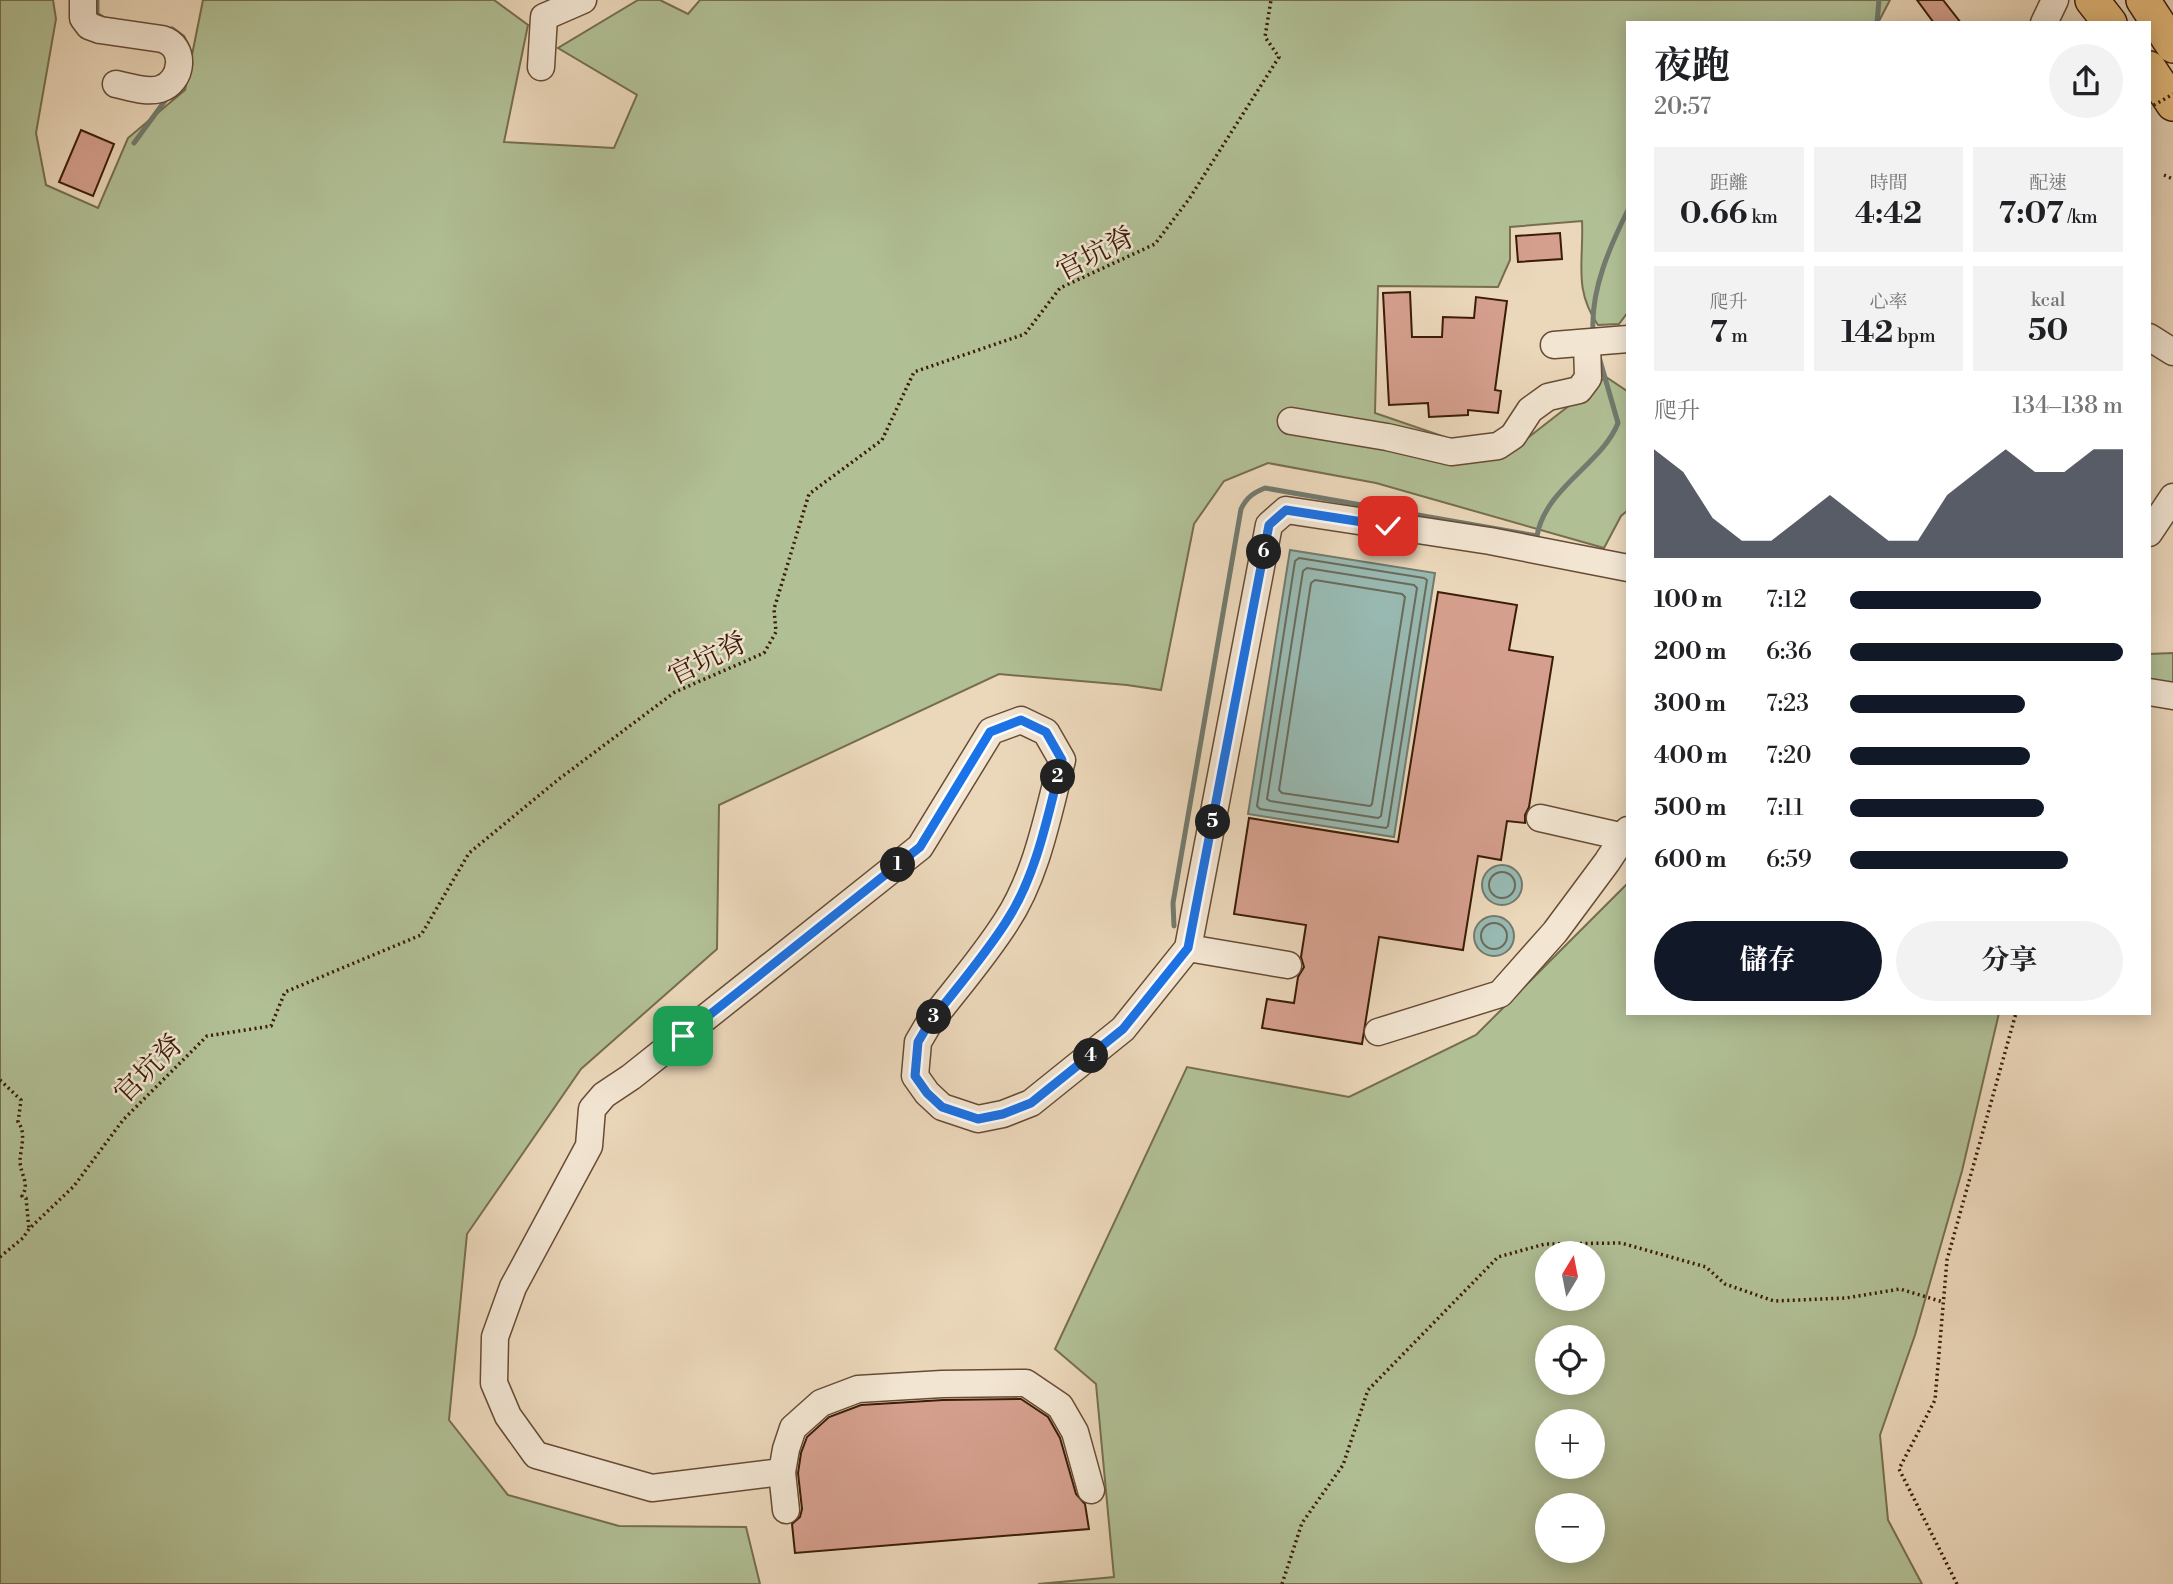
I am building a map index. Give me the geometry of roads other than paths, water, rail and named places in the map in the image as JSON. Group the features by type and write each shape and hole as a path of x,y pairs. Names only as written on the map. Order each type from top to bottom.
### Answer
{"main road":[{"path":"2092,0 2108,21"},
{"path":"2116,0 2131,21"},
{"path":"2143,0 2173,46"},
{"path":"2157,73 2173,104"}],"street":[{"path":"83,0 82,14 89,26 168,40 178,52 179,68 167,86 150,90 116,83"},
{"path":"541,67 544,17 583,0"},
{"path":"2045,21 2055,0"},
{"path":"2151,338 2173,352"},
{"path":"1555,345 1626,339"},
{"path":"1291,421 1387,437 1451,452 1497,446 1513,436 1530,410 1548,397 1579,390 1588,378 1587,343"},
{"path":"2151,530 2173,497"},
{"path":"782,1472 652,1488 536,1455 509,1416 494,1383 495,1337 513,1287 589,1146 592,1109 604,1094 631,1077 920,847 990,732 1021,720 1046,732 1062,760 1028,880 1007,921 918,1042 915,1076 927,1093 942,1107 978,1119 1003,1114 1031,1103 1123,1029 1188,948 1269,525 1286,510 1490,541 1626,568"},
{"path":"2151,692 2173,696"},
{"path":"1378,1032 1500,994 1555,932 1626,834 1540,818"},
{"path":"1188,948 1288,965"},
{"path":"786,1510 782,1472 793,1428 821,1403 858,1389 1026,1383 1060,1406 1075,1432 1091,1490"}],"water":[{"path":"1290,550 1435,573 1394,837 1248,814"},
{"path":"1502,865 1510,866 1516,871 1521,877 1521,893 1516,899 1510,904 1502,905 1494,904 1488,899 1483,893 1482,885 1483,877 1488,871 1494,866"},
{"path":"1494,916 1502,917 1508,922 1513,928 1513,944 1508,950 1502,955 1494,956 1486,955 1480,950 1475,944 1474,936 1475,928 1480,922 1486,917"}],"waterway":[{"path":"97,0 97,14 104,19"},
{"path":"1877,21 1879,0"},
{"path":"172,29 183,37 187,45"},
{"path":"134,143 167,98"},
{"path":"1593,330 1598,284 1608,253 1626,214"},
{"path":"1174,926 1173,903 1241,509 1246,501 1265,488 1537,536 1542,519 1551,504 1600,451 1618,423 1599,357"}]}
